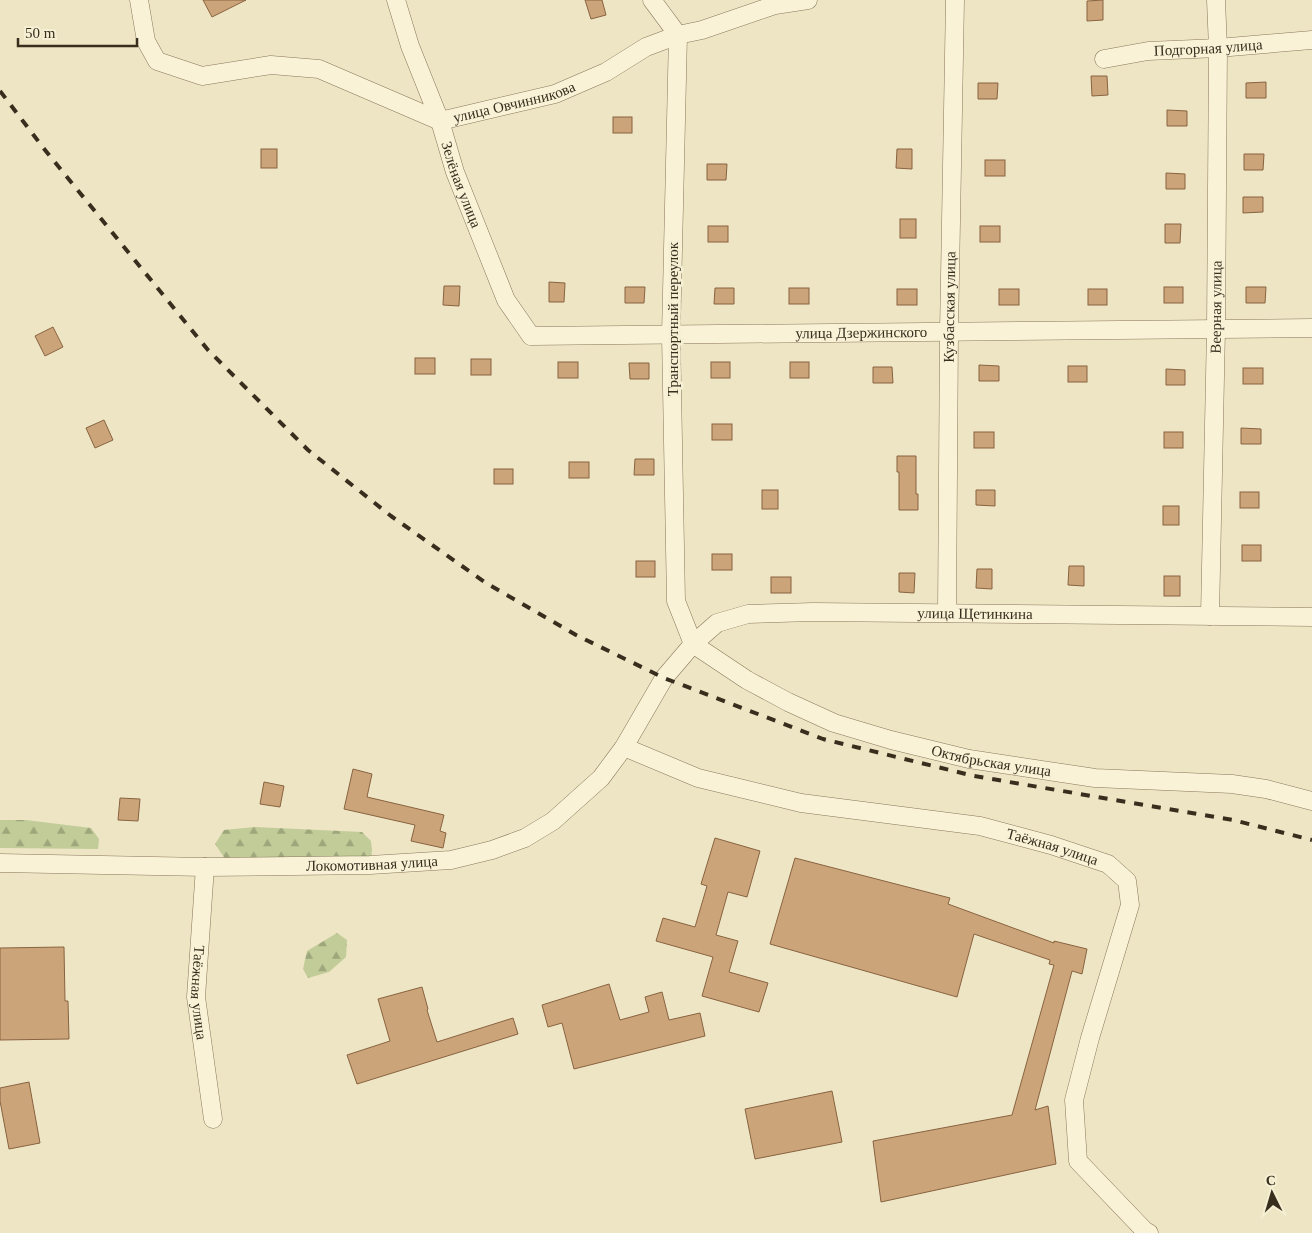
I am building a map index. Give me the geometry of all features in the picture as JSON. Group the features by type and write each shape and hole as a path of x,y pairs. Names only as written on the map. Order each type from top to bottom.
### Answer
{"street":[{"name":"улица Овчинникова","path":"139,0 146,41 157,61 202,76 271,65 319,68 440,122 555,94 606,72 646,47 678,35 702,30 775,5 808,0"},
{"name":"Зелёная улица","path":"396,0 410,46 440,122 455,172 506,300 531,336"},
{"path":"652,0 678,35"},
{"name":"Кузбасская улица","path":"948,613 949,332 955,0"},
{"name":"Веерная улица","path":"1210,616 1216,329 1218,48 1216,0"},
{"name":"Транспортный переулок","path":"678,35 672,335 676,601 693,644"},
{"name":"Подгорная улица","path":"1104,58 1148,51 1218,48 1312,40"},
{"name":"улица Дзержинского","path":"531,336 1312,328"},
{"name":"улица Щетинкина","path":"664,678 693,644 717,623 748,614 813,612 1312,616"},
{"name":"Октябрьская улица","path":"693,644 748,680 788,702 834,723 891,740 969,758 1095,778 1232,784 1266,789 1312,801"},
{"name":"Локомотивная улица","path":"0,863 205,867 409,864 451,860 492,850 525,838 553,821 601,778 624,747 664,678"},
{"name":"Таёжная улица","path":"624,747 698,778 801,803 980,826 1108,864 1127,881 1130,905 1090,1038 1074,1100 1078,1161 1149,1233"},
{"name":"Таёжная улица","path":"205,867 196,997 213,1119"}],"green space":[{"path":"0,820 26,820 91,828 99,839 98,849 0,848"},
{"path":"255,827 362,832 371,841 370,865 230,866 215,844 224,830"},
{"path":"337,933 347,940 346,957 329,972 308,978 303,969 307,951"}],"building":[{"path":"203,0 246,0 212,17"},
{"path":"585,0 602,0 606,15 591,19"},
{"path":"1103,0 1103,20 1087,21 1087,1"},
{"path":"1091,76 1107,76 1108,95 1092,96"},
{"path":"1266,82 1266,98 1246,98 1246,83"},
{"path":"978,83 998,83 997,99 978,99"},
{"path":"1167,110 1187,111 1187,126 1167,126"},
{"path":"613,117 632,117 632,133 613,133"},
{"path":"261,149 277,149 277,168 261,168"},
{"path":"897,149 912,149 912,169 896,168"},
{"path":"1244,154 1264,154 1263,170 1244,170"},
{"path":"985,160 1005,160 1005,176 985,176"},
{"path":"707,164 727,164 726,180 707,180"},
{"path":"1166,173 1185,174 1185,189 1166,189"},
{"path":"1243,197 1263,197 1263,212 1243,213"},
{"path":"900,219 916,219 916,238 900,238"},
{"path":"1165,224 1181,224 1180,243 1165,243"},
{"path":"708,226 728,226 728,242 708,242"},
{"path":"980,226 1000,226 1000,242 980,242"},
{"path":"549,282 565,283 564,302 549,302"},
{"path":"444,286 460,286 459,306 443,305"},
{"path":"625,287 645,287 644,303 625,303"},
{"path":"1164,287 1183,287 1183,303 1164,303"},
{"path":"1246,287 1266,287 1265,303 1246,303"},
{"path":"715,288 734,288 734,304 714,304"},
{"path":"789,288 809,288 809,304 789,304"},
{"path":"897,289 917,289 917,305 897,305"},
{"path":"999,289 1019,289 1019,305 999,305"},
{"path":"1088,289 1107,289 1107,305 1088,305"},
{"path":"53,327 63,347 45,356 35,336"},
{"path":"415,358 435,358 435,374 415,374"},
{"path":"471,359 491,359 491,375 471,375"},
{"path":"558,362 578,362 578,378 558,378"},
{"path":"711,362 730,362 730,378 711,378"},
{"path":"790,362 809,362 809,378 790,378"},
{"path":"629,363 649,363 649,379 630,379"},
{"path":"979,365 999,366 999,381 979,381"},
{"path":"1068,366 1087,366 1087,382 1068,382"},
{"path":"873,367 892,367 893,383 873,383"},
{"path":"1243,368 1263,368 1263,384 1243,384"},
{"path":"1166,369 1185,370 1185,385 1166,385"},
{"path":"104,420 113,440 95,448 86,428"},
{"path":"712,424 732,424 732,440 712,440"},
{"path":"1241,428 1261,429 1261,444 1241,444"},
{"path":"974,432 994,432 994,448 974,448"},
{"path":"1164,432 1183,432 1183,448 1164,448"},
{"path":"897,456 916,456 918,510 899,510"},
{"path":"635,459 654,459 654,475 634,475"},
{"path":"569,462 589,462 589,478 569,478"},
{"path":"494,469 513,469 513,484 494,484"},
{"path":"762,490 778,490 778,509 762,509"},
{"path":"976,490 995,490 995,506 976,505"},
{"path":"1240,492 1259,492 1259,508 1240,508"},
{"path":"1163,506 1179,506 1179,525 1163,525"},
{"path":"1242,545 1261,545 1261,561 1242,561"},
{"path":"712,554 732,554 732,570 712,570"},
{"path":"636,561 655,561 655,577 636,577"},
{"path":"1069,566 1084,566 1084,586 1068,585"},
{"path":"977,569 992,569 992,589 976,588"},
{"path":"899,573 915,573 914,593 899,592"},
{"path":"1164,576 1180,576 1180,596 1164,596"},
{"path":"771,577 791,577 791,593 771,593"},
{"path":"353,769 372,774 367,797 444,815 440,831 446,833 443,848 411,841 415,825 344,809"},
{"path":"264,782 284,786 280,807 260,804"},
{"path":"120,798 140,799 138,821 118,820"},
{"path":"715,838 760,851 747,897 728,892 716,935 738,941 729,972 768,983 759,1012 702,996 713,957 656,941 663,918 695,927 707,886 701,884"},
{"path":"795,858 950,898 948,904 1054,943 1054,941 1087,949 1082,974 1072,971 1035,1110 1048,1106 1056,1164 881,1202 873,1141 1012,1115 1054,965 1049,964 1050,960 974,934 957,997 770,944"},
{"path":"64,947 65,1001 68,1001 69,1039 0,1040 0,948"},
{"path":"609,984 620,1020 649,1012 645,997 662,992 669,1020 700,1013 705,1036 574,1069 562,1023 548,1027 542,1005"},
{"path":"422,987 437,1042 513,1018 518,1034 357,1084 347,1055 390,1041 378,999"},
{"path":"29,1082 40,1143 9,1149 0,1101 0,1088"},
{"path":"832,1091 842,1142 755,1159 745,1109"}],"railway":[{"path":"0,91 45,150 208,350 308,450 391,516 486,583 576,635 664,678 823,739 974,776 1233,820 1312,840"}]}
